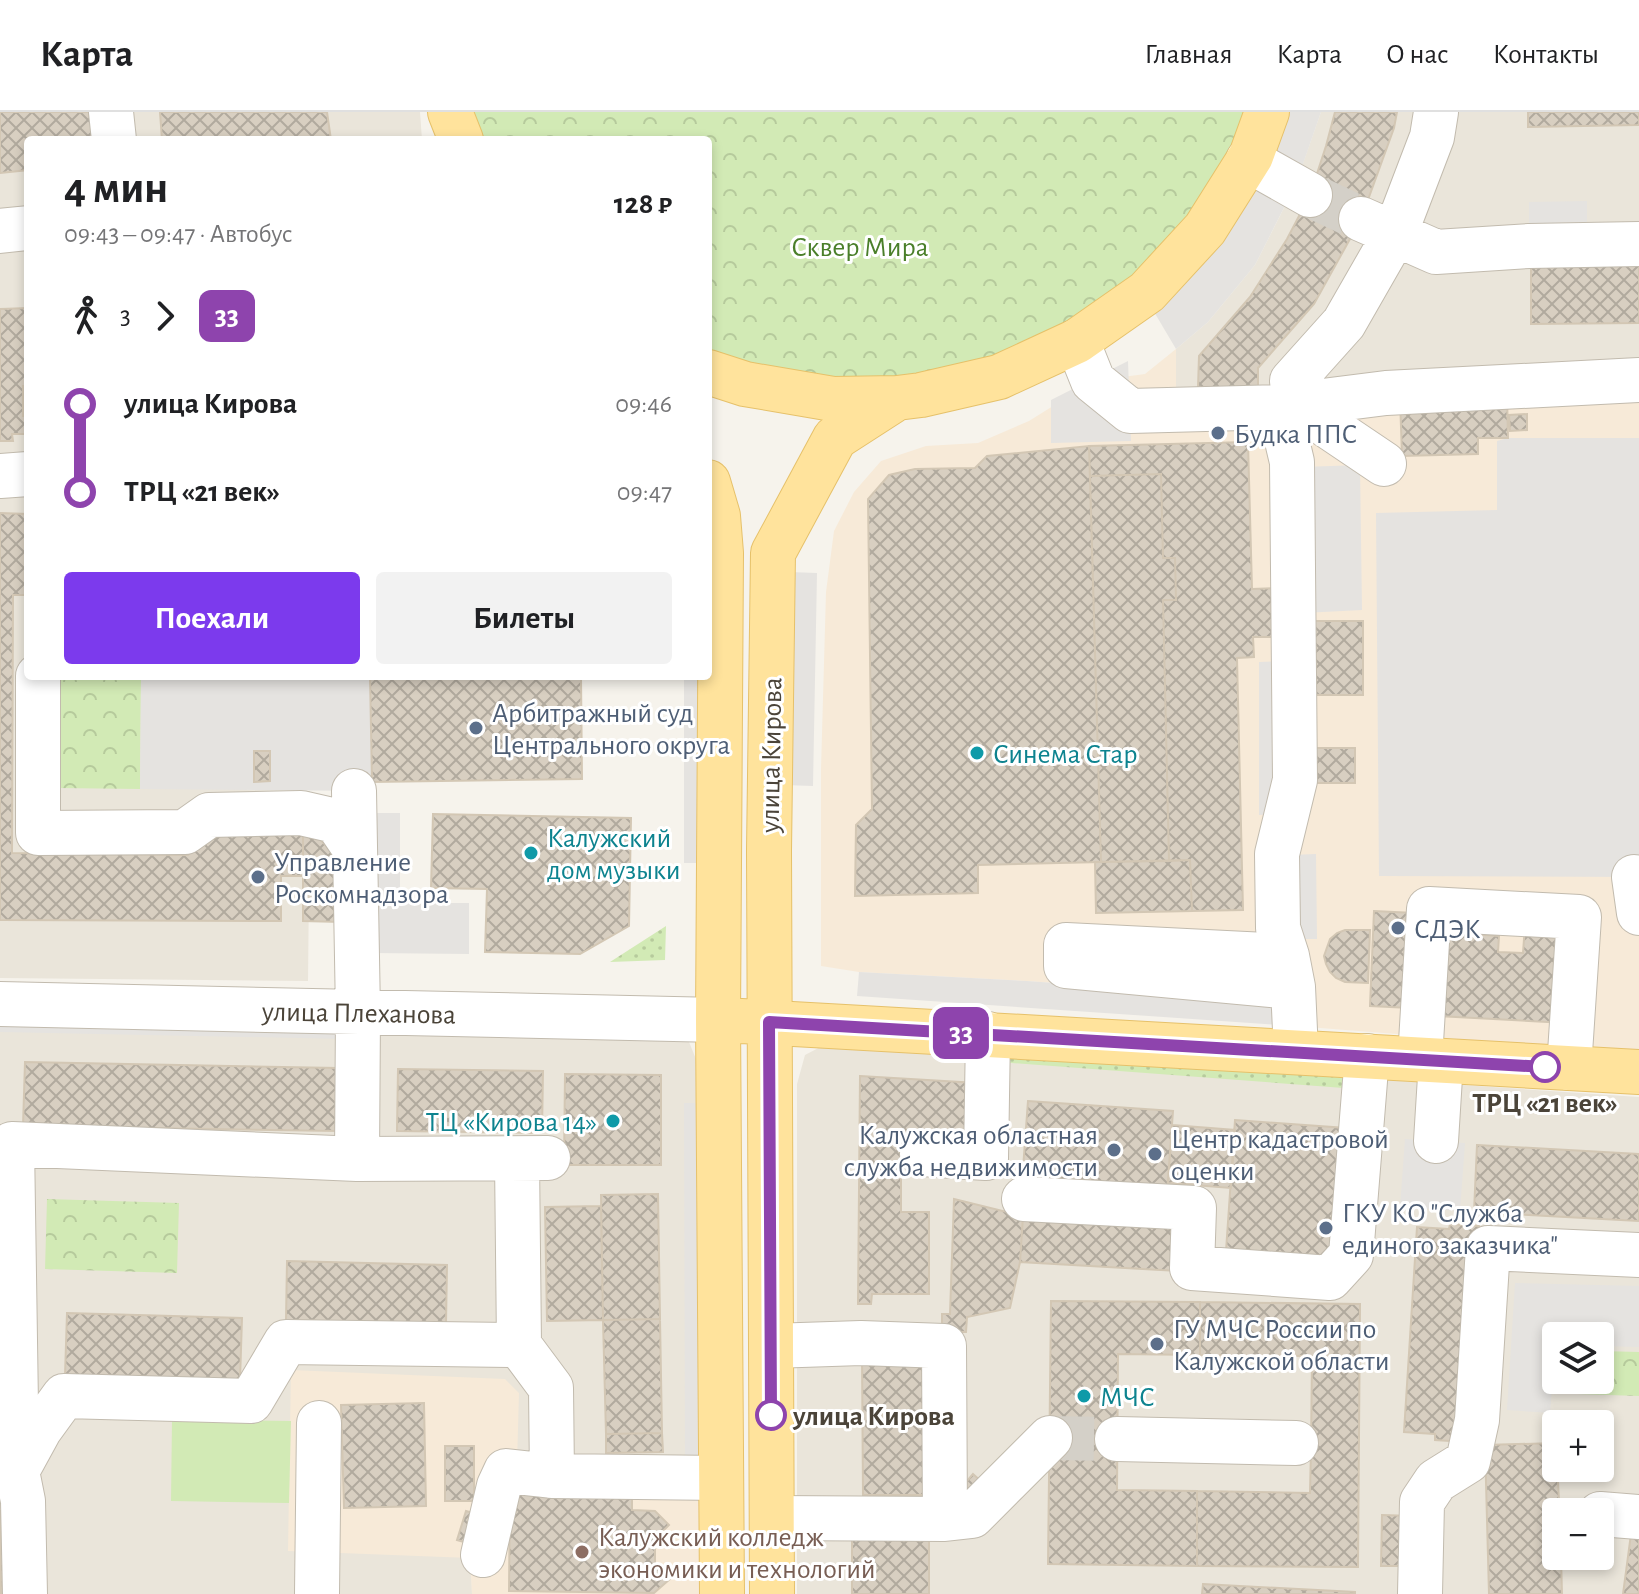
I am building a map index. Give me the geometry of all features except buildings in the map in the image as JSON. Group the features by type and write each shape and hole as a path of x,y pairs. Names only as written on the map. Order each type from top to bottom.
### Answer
{"main road":[{"path":"450,112 459,136"},
{"path":"712,373 745,384 833,399 897,398 999,377 1077,341 1147,292 1196,240 1251,156 1267,112"},
{"name":"улица Кирова","path":"772,1594 769,851 773,553 835,438 897,398"},
{"name":"улица Кирова","path":"712,496 718,516 721,553 718,1020 722,1594"},
{"path":"718,1020 1639,1072"}],"street":[{"path":"111,112 114,136"},
{"path":"1296,1052 1277,854 1295,780 1292,462 1287,405 1292,381 1344,323 1378,226 1432,137 1436,112"},
{"path":"1248,160 1310,195"},
{"path":"1378,226 1436,252 1639,244"},
{"path":"0,231 24,228"},
{"path":"1077,341 1093,381 1130,411 1287,405 1386,393 1639,380"},
{"path":"1287,405 1384,464"},
{"path":"0,476 24,474"},
{"path":"38,680 38,833 185,832 209,815 301,813 336,821 355,849"},
{"path":"354,791 357,1159"},
{"path":"1639,889 1634,877 1639,913"},
{"path":"1436,1141 1430,1060 1429,909 1579,917 1569,1068"},
{"path":"1067,919 1286,957 1066,966 1067,919"},
{"name":"улица Плеханова","path":"0,1004 718,1020"},
{"path":"922,1154 986,1158 988,1034"},
{"path":"1024,1199 1194,1208 1192,1268 1330,1278 1351,1255 1367,1056"},
{"path":"25,1594 23,1501 8,1472 12,1144 357,1159 533,1158 519,1345 551,1388 552,1476"},
{"path":"1420,1594 1422,1502 1436,1481 1468,1461 1477,1420 1488,1248 1639,1255"},
{"path":"8,1472 64,1396 251,1401 286,1342 519,1345"},
{"path":"771,1346 861,1343 944,1346 945,1519"},
{"path":"317,1594 319,1423"},
{"path":"772,1518 945,1519 972,1516 1050,1438"},
{"path":"1117,1439 1296,1443"},
{"path":"483,1555 499,1486 506,1471 552,1476 721,1478"},
{"path":"1614,1515 1639,1517"}],"shaded area":[{"path":"0,112 420,112 422,136 24,136 24,212 0,215"},
{"path":"1280,112 1321,112 1296,184 1255,265 1208,322 1176,349 1150,305"},
{"path":"1321,112 1639,112 1639,369 1176,395 1176,349 1208,322 1255,265 1295,186"},
{"path":"1587,201 1587,245 1529,246 1529,202"},
{"path":"24,242 24,680 247,680 247,790 310,791 308,981 0,978 0,245"},
{"path":"1176,349 1176,394 1639,369 1639,1053 1295,1026 1294,1000 859,972 821,966 821,769 826,592 834,531 854,492 881,461 926,446 978,443 1029,421 1093,381 1145,374"},
{"path":"1128,361 1131,441 1051,443 1051,400"},
{"path":"1508,438 1639,438 1639,877 1379,876 1376,513 1497,510 1497,441"},
{"path":"1360,465 1362,610 1303,613 1302,467"},
{"path":"789,572 817,573 813,786 785,785"},
{"path":"1286,661 1276,814 1259,815 1259,662"},
{"path":"141,680 370,680 372,791 140,789"},
{"path":"684,680 708,680 713,863 684,863"},
{"path":"372,813 400,813 400,903 469,903 469,954 371,953"},
{"path":"1316,854 1317,939 1292,939 1291,855"},
{"path":"859,972 1294,1000 1295,1026 857,996"},
{"path":"0,1013 347,1019 347,1039 0,1032"},
{"path":"0,1020 666,1030 689,1042 698,1064 701,1465 471,1558 472,1594 0,1594"},
{"path":"830,1042 1639,1097 1639,1594 797,1594 797,1084 805,1055"},
{"path":"684,1103 712,1103 713,1466 685,1465"},
{"path":"1405,1139 1465,1143 1460,1211 1400,1207"},
{"path":"1515,1283 1639,1286 1639,1347 1614,1346 1614,1322 1542,1322 1542,1394 1551,1394 1550,1410 1542,1412 1507,1410"},
{"path":"291,1370 505,1379 519,1393 517,1464 701,1465 702,1594 472,1594 470,1558 288,1551"}],"green space":[{"name":"Сквер Мира","path":"472,112 1249,112 1241,131 1167,248 1103,304 1029,345 948,371 864,380 777,371 712,351 712,136 483,136"},
{"path":"58,680 141,680 140,789 57,788"},
{"path":"666,926 665,960 610,962"},
{"path":"998,1047 1358,1069 1357,1089 998,1062"},
{"path":"47,1199 179,1203 177,1273 45,1269"},
{"path":"1614,1351 1639,1352 1639,1396 1577,1394 1614,1394"},
{"path":"172,1419 291,1421 289,1503 171,1501"}],"tunnel":[{"path":"1310,195 1361,219"},
{"path":"1050,1438 1117,1439"}],"bus line":[{"name":"33","path":"771,1415 769,1022 1545,1067"}],"place":[{"name":"Будка ППС","path":"1218,433"},
{"name":"Арбитражный суд Центрального округа","path":"476,728"},
{"name":"Синема Стар","path":"977,753"},
{"name":"Калужский дом музыки","path":"531,853"},
{"name":"Управление Роскомнадзора","path":"258,877"},
{"name":"СДЭК","path":"1398,928"},
{"name":"ТРЦ «21 век»","path":"1545,1067"},
{"name":"ТЦ «Кирова 14»","path":"613,1121"},
{"name":"Калужская областная служба недвижимости","path":"1114,1150"},
{"name":"Центр кадастровой оценки","path":"1155,1154"},
{"name":"ГКУ КО \"Служба единого заказчика\"","path":"1326,1228"},
{"name":"ГУ МЧС России по Калужской области","path":"1157,1344"},
{"name":"МЧС","path":"1084,1396"},
{"name":"улица Кирова","path":"771,1415"},
{"name":"Калужский колледж экономики и технологий","path":"582,1552"}]}
